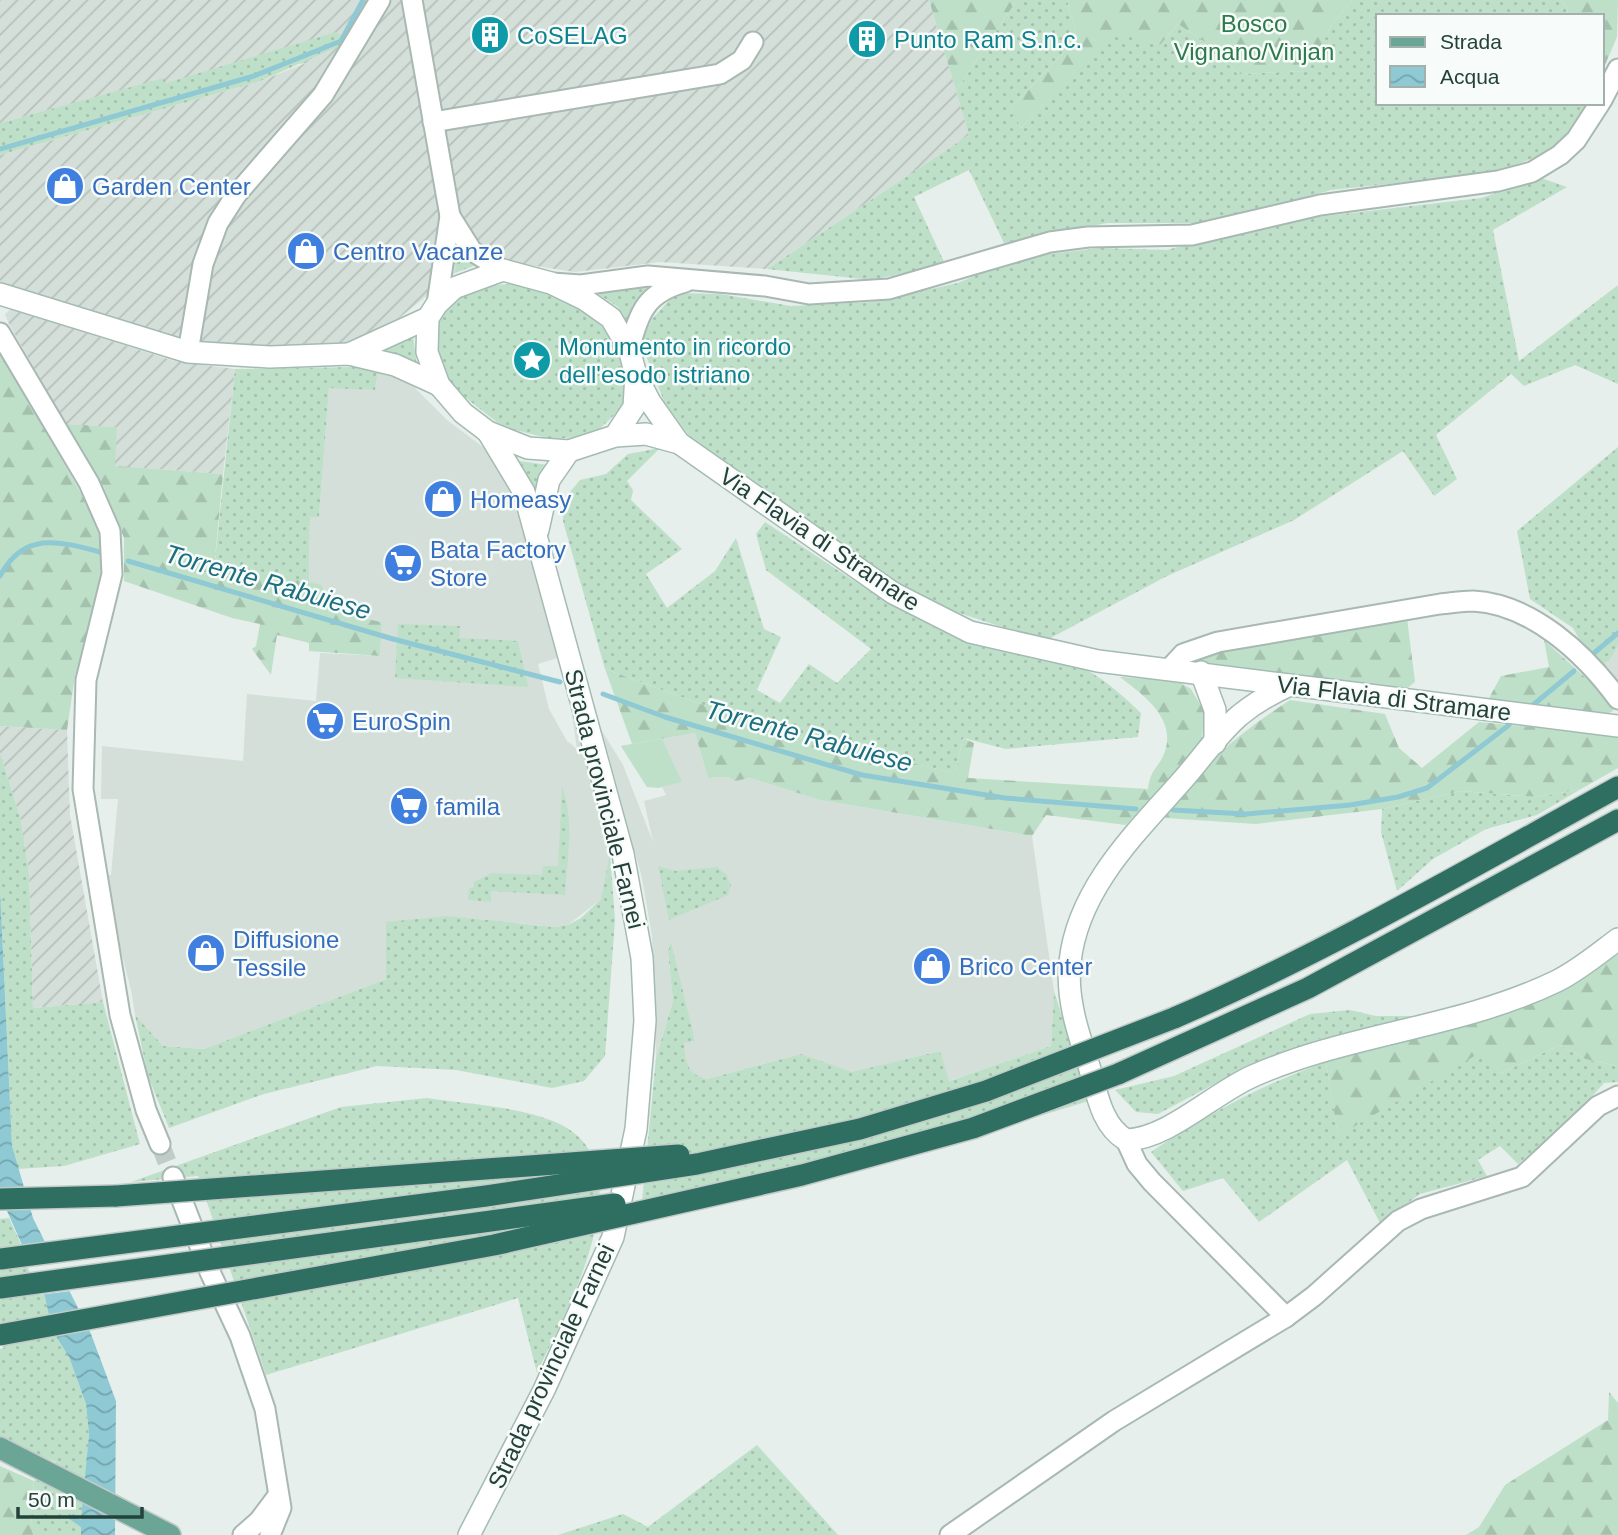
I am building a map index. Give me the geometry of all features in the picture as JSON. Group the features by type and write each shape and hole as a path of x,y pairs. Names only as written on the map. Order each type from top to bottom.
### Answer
{"highway":[{"path":"0,1259 486,1196 685,1166 860,1129 986,1091 1231,993 1381,916 1618,787"},
{"path":"0,1335 494,1245 802,1175 949,1135 1118,1074 1308,988 1618,820"},
{"path":"0,1199 24,1196 116,1196 768,1148"},
{"path":"0,1288 490,1224 802,1175"}],"main road":[{"path":"0,1448 162,1530"}],"street":[{"path":"188,352 203,264 218,223 236,195 323,95 380,0"},
{"path":"412,0 450,216 433,311"},
{"path":"433,122 720,74 742,60 752,42"},
{"path":"1604,96 1618,69"},
{"path":"551,283 581,285 648,276 696,279 809,294 881,290 923,281 1002,254 1050,242 1088,237 1192,235 1320,205 1497,181 1532,172 1560,155 1576,140 1599,105"},
{"path":"450,216 472,251 503,270"},
{"name":"Via Flavia di Stramare","path":"349,355 433,311 454,288 503,270 551,283 584,299 611,318 629,349 636,375 679,443"},
{"path":"629,349 639,317 651,298 668,286 696,279"},
{"name":"Via Flavia di Stramare","path":"0,294 188,352 270,357 349,355 394,365 439,385"},
{"name":"Via Flavia di Stramare","path":"433,311 427,352 439,385 463,413 488,432 528,448 569,451 615,436 646,434 679,443 893,593 970,632 1098,661 1618,726"},
{"path":"0,334 89,483 106,518 111,538 112,574 86,680 83,789 120,1015 146,1110 160,1144"},
{"name":"Via Flavia di Stramare","path":"615,436 634,407 636,375"},
{"name":"Strada provinciale Farnei","path":"469,1535 549,1378 613,1237 636,1129 645,1021 642,958 636,914 538,535 524,492 488,432"},
{"name":"Strada provinciale Farnei","path":"538,535 541,508 549,480 569,451"},
{"path":"1170,668 1183,654 1218,642 1440,604 1474,601 1524,616 1563,640 1618,699"},
{"path":"1201,672 1215,710 1215,743"},
{"path":"1215,710 1222,696 1240,678 1246,690 1247,701 1242,713"},
{"path":"1286,1317 1152,1182 1137,1164 1126,1140 1107,1123 1078,1034 1070,998 1070,961 1080,920 1100,880 1242,713 1290,685"},
{"path":"1126,1140 1151,1136 1251,1077 1307,1056 1444,1022 1558,981 1618,939"},
{"path":"950,1535 1114,1421 1286,1317 1310,1300 1398,1221 1421,1209 1522,1177 1598,1106 1618,1096"},
{"path":"173,1177 251,1365 267,1420 281,1508 270,1535"},
{"path":"243,1535 259,1521 279,1493"}],"shaded area":[{"path":"0,0 929,0 969,135 767,269 661,262 575,272 497,260 476,265 457,243 455,273 383,331 349,343 258,347 197,342 93,313 0,282 0,155 258,82 306,63 166,83 163,79 0,123"},
{"path":"11,309 174,361 235,369 223,474 114,466 116,427 66,424 9,324 5,314"},
{"path":"378,371 407,380 447,420 487,450 511,485 557,658 538,664 549,709 567,741 577,749 571,708 599,796 610,854 607,883 601,899 568,925 553,927 519,923 386,922 386,979 204,1049 163,1046 135,1015 102,876 111,875 118,799 101,799 102,746 243,761 247,694 316,701 320,653 380,656 382,622 363,619 333,603 322,585 309,584 310,517 319,516 329,387 375,390"},
{"path":"1618,646 1618,690 1596,669 1610,660"},
{"path":"0,726 67,730 70,815 103,1002 33,1008 29,874 21,821 0,752"},
{"path":"602,731 623,765 653,842 644,801 666,795 662,787 647,787 621,746 695,733 708,778 728,777 735,781 750,778 820,800 1032,836 1054,991 1051,1046 948,1081 939,1051 852,1073 801,1054 707,1079 694,1076 686,1065 684,1043 695,1040 668,952 673,1001 656,1058 652,936 642,878"}],"green space":[{"path":"929,0 1017,0 956,91"},
{"path":"1017,0 1067,0 1077,38 1011,108 1021,128 1112,31 1160,45 1178,24 1211,46 1238,74 1307,71 1331,26 1352,0 1561,0 1568,9 1567,14 1376,14 1376,105 1588,105 1554,150 1495,173 1331,190 1211,223 1107,223 1004,243 969,170 914,197 945,264 872,280 767,269 969,135 956,91"},
{"name":"Bosco Vignano/Vinjan","path":"1067,0 1352,0 1331,26 1308,71 1238,74 1211,46 1178,24 1160,45 1112,32 1021,128 1011,108 1077,38"},
{"path":"1561,0 1618,0 1617,37 1604,67 1604,14 1567,14 1568,9"},
{"path":"336,32 351,41 258,82 0,155 0,123 164,78 166,83"},
{"path":"1541,178 1567,187 1493,230 1519,361 1618,285 1618,384 1575,365 1524,386 1511,374 1436,435 1457,479 1434,496 1403,451 1294,520 1167,576 1045,641 950,610 873,570 690,437 664,401 641,343 652,319 676,293 720,294 791,306 871,302 958,283 1016,258 1100,248 1167,250 1227,233 1317,217 1481,198"},
{"path":"456,242 476,265 455,273"},
{"path":"652,283 637,304 629,325 618,307 593,291"},
{"path":"511,284 554,294 576,304 601,325 610,338 623,367 629,401 592,436 551,439 503,427 452,387 435,348 437,327 452,300 479,286"},
{"path":"413,336 417,366 378,353"},
{"path":"0,351 103,532 107,574 75,676 67,730 0,726"},
{"path":"354,367 378,371 375,390 329,388 319,517 310,517 309,584 249,570 240,586 213,579 235,369"},
{"path":"66,424 117,427 115,466 223,474 213,579 240,586 248,570 322,585 326,594 339,607 355,615 382,622 380,656 309,651 309,643 277,635 271,675 252,649 256,646 260,624 232,618 124,581 124,538 104,488"},
{"path":"1618,447 1618,646 1610,660 1596,669 1573,628 1530,599 1517,531"},
{"path":"660,448 627,481 633,490 631,500 682,549 646,574 667,608 715,571 736,538 764,629 781,637 757,690 780,703 809,664 837,683 871,649 766,570 756,534 765,522 871,592 938,629 986,646 1067,662 1097,676 1141,713 1138,737 1006,749 963,738 955,773 774,731 605,669 563,521 564,499 580,480 606,474 628,454"},
{"path":"519,461 548,465 535,493"},
{"path":"1407,618 1415,682 1405,690 1195,661 1212,648"},
{"path":"398,624 460,626 459,638 518,641 528,687 395,678"},
{"path":"1544,640 1610,700 1613,711 1607,714 1488,700 1501,676 1549,667"},
{"path":"605,669 774,731 955,773 963,738 974,743 968,778 1148,789 1153,773 1164,754 1166,730 1156,709 1120,677 1177,681 1191,689 1204,711 1202,744 1126,825 1046,815 1032,836 820,800 750,778 735,781 728,777 708,778 695,733 632,744"},
{"path":"1290,700 1385,714 1399,748 1422,768 1479,722 1618,735 1618,768 1581,789 1537,797 1461,791 1382,809 1256,824 1165,818 1206,766 1253,725"},
{"path":"662,739 682,782 658,788 647,787 621,746"},
{"path":"0,752 21,821 29,874 33,1008 103,1002 140,1144 64,1166 17,1169 12,1146 0,888"},
{"path":"562,787 569,826 565,895 491,891 491,902 468,900 469,887 473,888 474,882 492,873 542,875 543,866 558,866"},
{"path":"1581,789 1537,815 1486,829 1433,859 1397,891 1381,832 1382,809 1461,791 1537,797"},
{"path":"610,854 615,920 605,1056 584,1081 552,1088 456,1070 377,1066 264,1094 169,1128 148,1076 135,1015 163,1046 204,1049 386,979 386,922 447,916 553,927 568,925 581,918 601,899"},
{"path":"658,866 675,871 717,867 727,875 731,885 728,895 669,920"},
{"path":"671,942 695,1041 684,1043 688,1066 700,1077 707,1079 801,1054 852,1072 940,1051 949,1081 1051,1046 1054,991 1089,1101 850,1174 640,1221 656,1058 673,1001 668,952"},
{"path":"1618,954 1618,1066 1585,1059 1560,1045 1501,1073 1483,1051 1338,1136 1326,1062 1512,1006 1563,986"},
{"path":"1350,1010 1376,1016 1428,1016 1320,1039 1254,1063 1158,1114 1136,1112 1115,1090 1174,1076 1310,1014"},
{"path":"1560,1045 1585,1059 1618,1066 1618,1082 1604,1083 1571,1120 1518,1164 1500,1146 1478,1160 1487,1176 1420,1194 1380,1223 1347,1160 1259,1222 1223,1178 1183,1191 1151,1152 1235,1101 1326,1062 1338,1135 1483,1050 1501,1073"},
{"path":"427,1098 507,1109 553,1121 582,1141 597,1168 599,1202 593,1239 581,1277 537,1373 518,1298 266,1375 198,1176 131,1182 341,1107"},
{"path":"9,1218 45,1297 52,1330 69,1357 86,1404 89,1434 81,1535 33,1535 31,1513 34,1481 51,1472 56,1462 0,1440 0,1349 4,1348 0,1337 0,1219"},
{"path":"1609,1392 1618,1403 1618,1535 1466,1535 1479,1527 1505,1485 1608,1420"},
{"path":"757,1445 838,1535 558,1535 623,1514 648,1527"},
{"path":"0,1466 34,1481 31,1513 33,1535 0,1535"}],"water":[{"path":"0,888 12,1146 33,1218 91,1334 116,1401 115,1535 81,1535 81,1527 68,1518 69,1514 81,1520 89,1434 86,1404 69,1357 52,1330 45,1297 0,1195"}],"pier":[{"path":"49,1243 71,1291 40,1295 18,1246"}],"waterway":[{"path":"0,149 254,76 341,41 363,0"},
{"name":"Torrente Rabuiese","path":"0,576 20,552 31,546 57,543 100,552"},
{"name":"Torrente Rabuiese","path":"128,561 393,639 560,682"},
{"name":"Torrente Rabuiese","path":"1594,653 1618,633"},
{"name":"Torrente Rabuiese","path":"1533,705 1574,671"},
{"name":"Torrente Rabuiese","path":"603,694 665,717 862,775 1005,798 1136,809"},
{"name":"Torrente Rabuiese","path":"1173,810 1246,814 1350,805 1398,797 1427,788 1509,725"}],"tunnel":[{"path":"160,1144 173,1177"}],"place":[{"name":"CoSELAG","path":"490,35"},
{"name":"Punto Ram S.n.c.","path":"867,39"},
{"name":"Garden Center","path":"65,186"},
{"name":"Centro Vacanze","path":"306,251"},
{"name":"Monumento in ricordo dell'esodo istriano","path":"532,360"},
{"name":"Homeasy","path":"443,499"},
{"name":"Bata Factory Store","path":"403,563"},
{"name":"EuroSpin","path":"325,721"},
{"name":"famila","path":"409,806"},
{"name":"Diffusione Tessile","path":"206,953"},
{"name":"Brico Center","path":"932,966"}]}
